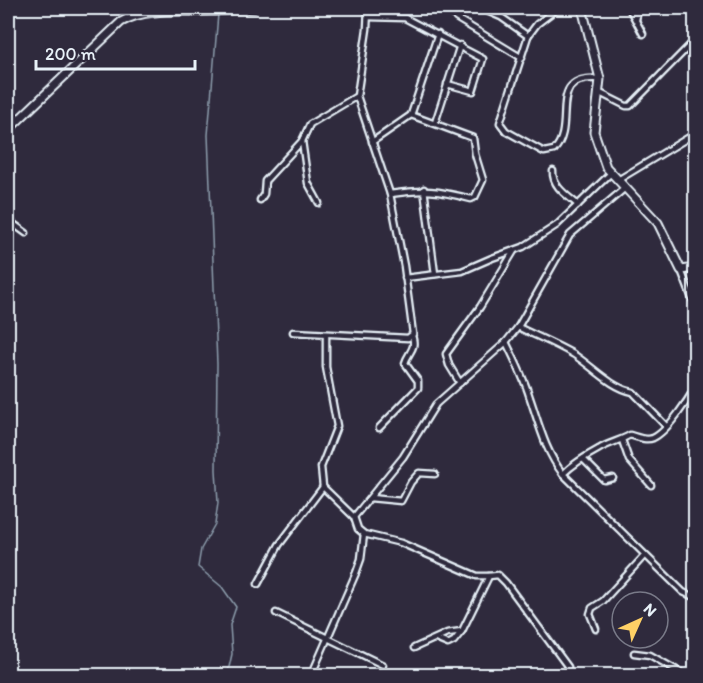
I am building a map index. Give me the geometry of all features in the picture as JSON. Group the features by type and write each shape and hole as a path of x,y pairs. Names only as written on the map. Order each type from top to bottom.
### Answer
{"street":[{"path":"8,130 130,16 254,8"},
{"path":"368,8 357,96 390,194 414,342 413,349 405,363 418,381 418,388 379,428"},
{"path":"480,8 501,18 528,36"},
{"path":"558,8 537,24 528,36 501,126 544,152 554,150 561,139 565,101 572,85 582,79 600,79"},
{"path":"582,8 600,79 594,132 606,167 658,223 681,270 696,309"},
{"path":"629,8 643,34"},
{"path":"636,21 638,8"},
{"path":"368,17 405,18 460,45 483,60 473,91 447,84"},
{"path":"456,18 522,58"},
{"path":"372,142 411,115 438,34"},
{"path":"598,92 630,106 696,39"},
{"path":"435,123 460,45"},
{"path":"260,200 264,194 265,181 302,141 306,130 317,119 357,96"},
{"path":"390,194 424,189 471,199 477,196 483,180 473,138 411,115"},
{"path":"618,180 696,133"},
{"path":"302,141 308,183 319,203"},
{"path":"554,171 553,177 556,184 578,205"},
{"path":"405,278 462,271 539,238 557,225 611,173"},
{"path":"354,517 403,457 436,404 506,342 518,327 570,235 625,188"},
{"path":"424,189 435,274"},
{"path":"8,220 26,233"},
{"path":"460,383 448,365 446,354 485,299 514,250"},
{"path":"681,270 696,268"},
{"path":"518,327 570,352 612,382 633,392 666,426"},
{"path":"293,333 408,338 412,336"},
{"path":"326,335 327,367 336,426 321,467 323,488 354,517 358,529 364,534 401,543 477,576 498,575 568,667"},
{"path":"506,342 530,397 546,446 562,474 683,592 696,598"},
{"path":"562,474 601,447 630,435 646,439 654,438 686,404 696,386"},
{"path":"622,440 629,460 651,485"},
{"path":"583,459 604,480 613,478"},
{"path":"370,498 401,501 411,482 419,473 435,474"},
{"path":"258,584 279,545 323,488"},
{"path":"311,675 361,560 364,534"},
{"path":"596,629 590,614 592,608 603,601 645,555"},
{"path":"436,639 448,644 454,641 462,631 489,576"},
{"path":"276,613 383,665"},
{"path":"414,648 447,633 462,631"},
{"path":"634,653 650,655 687,675"}],"waterway":[{"path":"218,14 208,135 217,364 218,503 215,524 201,549 198,567 222,587 236,607 230,625 232,654 227,676"}]}
